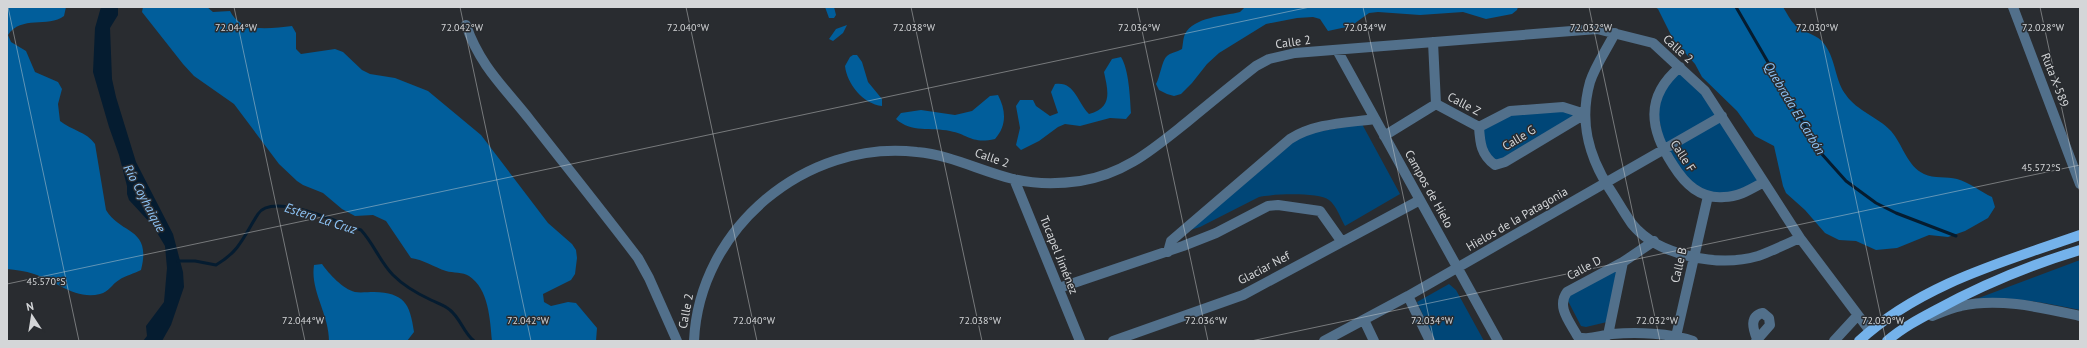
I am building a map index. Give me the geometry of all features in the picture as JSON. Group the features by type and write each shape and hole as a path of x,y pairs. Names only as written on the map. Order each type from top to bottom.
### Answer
{"main road":[{"path":"1859,341 1900,308 1953,281 2080,234"},
{"path":"1887,341 1917,321 1978,288 2006,276 2080,250"}],"street":[{"name":"Ruta X-589","path":"2013,7 2080,184"},
{"path":"466,25 473,44 486,67 638,258 649,278 677,341"},
{"name":"Calle 2","path":"694,341 696,322 704,290 725,245 757,206 784,185 815,168 864,153 899,151 927,153 950,158 1014,179 1066,183 1109,174 1137,161 1262,62 1290,54 1597,29 1653,43 1705,91 1800,238 1857,316 1870,331"},
{"path":"1615,33 1590,82 1585,114 1587,134 1593,160 1633,225 1654,241 1673,251 1694,258 1720,261 1759,256 1800,238"},
{"path":"1384,136 1436,104 1433,42"},
{"name":"Campos de Hielo","path":"1337,50 1498,341"},
{"name":"Calle F","path":"1680,68 1663,85 1654,107 1655,129 1663,150 1682,180 1694,190 1708,196 1724,198 1739,195 1764,182"},
{"name":"Calle Z","path":"1436,104 1479,127"},
{"name":"Calle G","path":"1563,107 1585,114 1505,162 1495,165 1486,159 1480,141 1479,127 1510,111 1563,107"},
{"name":"Hielos de la Patagonia","path":"1324,341 1458,268 1722,116"},
{"path":"1168,252 1171,241 1290,139 1303,130 1375,119"},
{"name":"Tucapel Jiménez","path":"1014,179 1080,341"},
{"name":"Calle B","path":"1676,338 1708,196"},
{"name":"Glaciar Nef","path":"1113,341 1243,295 1420,200"},
{"path":"1059,288 1168,252 1216,233 1268,206 1278,205 1320,211 1342,242"},
{"name":"Calle D","path":"1654,241 1622,262 1567,292 1563,298 1561,306 1578,337 1584,339 1608,335 1676,338 1693,341"},
{"path":"1608,335 1622,262"},
{"path":"1408,296 1430,341"},
{"path":"1917,321 1962,306 1979,304 2004,304 2080,316"},
{"path":"1834,341 1857,316"},
{"path":"1364,320 1374,341"}],"shaded area":[{"path":"7,7 66,7 64,16 58,19 20,25 13,29 8,35 11,42 26,51 35,72 58,82 62,89 58,104 60,121 88,137 95,144 106,210 112,218 139,239 142,246 143,256 141,270 122,278 108,290 100,294 91,295 74,292 34,274 7,269"},
{"path":"143,7 207,7 213,12 230,11 241,23 257,28 292,26 296,33 296,49 301,54 335,49 343,52 362,70 370,74 395,78 428,91 481,135 548,223 572,244 576,250 577,258 575,274 571,280 543,294 544,302 551,306 568,302 576,303 597,328 596,341 492,341 485,297 476,282 467,275 446,271 420,260 411,258 386,221 373,215 355,216 342,209 323,193 297,181 279,164 234,104 194,76 183,64 142,12"},
{"path":"825,7 834,7 836,15 834,18 829,18"},
{"path":"1245,7 1518,7 1512,14 1486,19 1463,12 1420,15 1378,12 1369,13 1351,26 1328,31 1320,19 1313,17 1297,18 1266,24 1219,53 1207,64 1181,94 1174,96 1159,90 1156,84 1165,58 1168,55 1182,49 1184,36 1189,28 1210,18 1240,12"},
{"path":"1655,7 1783,7 1795,25 1822,41 1829,51 1842,89 1846,95 1862,110 1891,131 1913,166 1928,176 1953,178 1966,182 1992,197 1995,207 1988,218 1965,231 1948,237 1929,235 1897,248 1876,250 1856,241 1839,240 1825,233 1805,210 1786,193 1774,146 1755,136 1737,111 1702,77 1695,64 1673,39 1658,9"},
{"path":"847,25 843,33 833,41 829,39 836,29"},
{"path":"857,55 862,62 868,82 882,99 882,106 862,97 849,80 845,66 850,57"},
{"path":"1121,57 1124,62 1129,84 1131,113 1126,119 1110,118 1080,126 1065,124 1058,127 1039,141 1021,150 1016,145 1020,128 1016,106 1020,100 1033,100 1036,106 1050,116 1058,113 1051,92 1055,84 1062,84 1067,86 1075,93 1089,114 1097,111 1102,108 1107,98 1107,86 1104,72 1112,59"},
{"path":"1679,72 1703,92 1718,116 1665,147 1658,106 1664,92"},
{"path":"998,95 1003,106 1004,118 1002,129 995,139 975,140 950,131 915,128 896,119 901,113 921,110 955,115 972,111 990,96"},
{"path":"1563,110 1580,114 1496,162 1488,157 1482,128 1512,113"},
{"path":"1722,119 1761,181 1746,190 1724,194 1711,194 1683,178 1667,151"},
{"path":"1362,124 1400,194 1345,226 1332,202 1324,197 1306,195 1274,195 1259,197 1200,227 1187,231 1298,135"},
{"path":"2080,260 2080,310 2015,299 1976,299"},
{"path":"322,264 337,281 350,290 357,292 384,293 399,297 404,302 410,314 414,332 407,341 329,341 326,321 313,275 314,265"},
{"path":"1617,268 1607,322 1586,327 1581,326 1567,299 1568,293"},
{"path":"1449,284 1456,290 1484,341 1435,341 1417,302"}],"water":[{"name":"Río Coyhaique","path":"101,7 118,7 118,15 110,28 112,79 116,97 136,162 173,234 183,272 184,287 171,325 162,341 143,341 147,336 146,326 164,302 167,268 165,246 153,226 129,200 119,155 93,72 95,28"}],"waterway":[{"name":"Quebrada El Carbón","path":"1736,7 1820,152 1846,181 1876,203 1896,213 1956,236"},
{"name":"Estero La Cruz","path":"178,261 195,261 216,265 236,249 258,214 266,208 277,206 291,207 307,211 361,230 393,275 416,292 448,308 457,317 467,334 474,341"}]}
